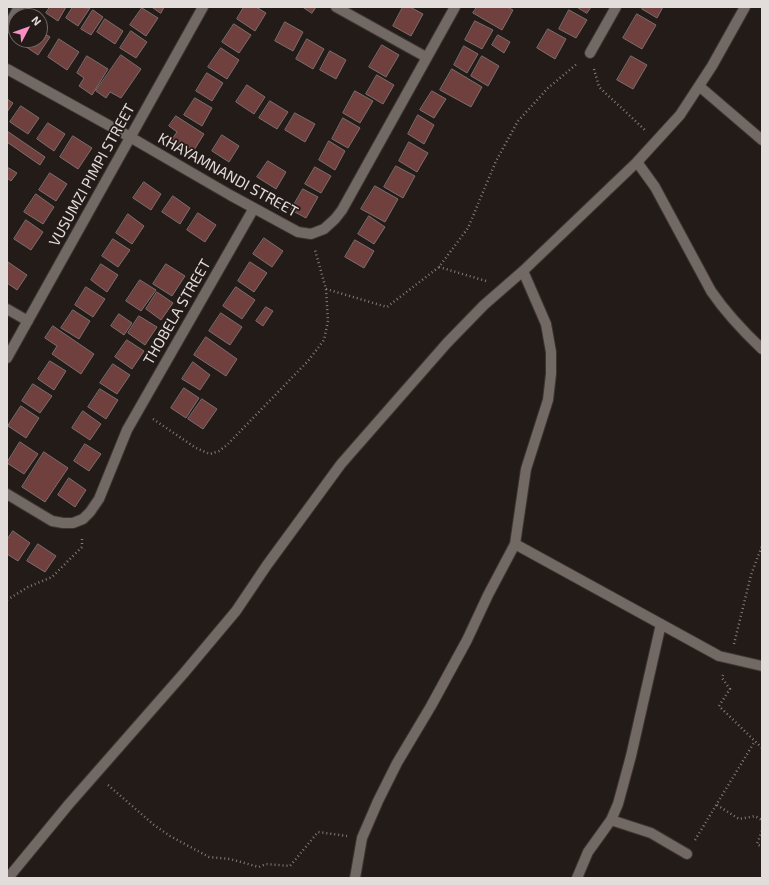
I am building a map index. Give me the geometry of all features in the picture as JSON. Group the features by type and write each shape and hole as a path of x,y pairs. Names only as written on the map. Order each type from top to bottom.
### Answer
{"street":[{"path":"7,28 19,7"},
{"name":"VUSUMZI PIMPI STREET","path":"7,358 203,7"},
{"path":"311,234 324,229 335,220 342,210 455,7"},
{"path":"590,53 616,7"},
{"path":"8,878 95,774 184,673 236,611 267,565 341,464 447,343 484,305 523,271 637,162 680,115 700,86 745,7"},
{"path":"336,8 426,57"},
{"name":"KHAYAMNANDI STREET","path":"7,69 298,232 311,234"},
{"path":"700,86 762,140"},
{"path":"637,162 655,187 711,291 722,308 762,349"},
{"name":"THOBELA STREET","path":"83,519 99,499 127,430 254,208"},
{"path":"355,878 362,838 397,763 431,706 467,640 515,544 526,469 548,400 551,374 551,352 546,324 523,271"},
{"path":"7,309 28,320"},
{"path":"7,494 52,521 63,523 83,519"},
{"path":"515,544 719,656 762,666"},
{"path":"577,878 588,852 611,820 618,804 631,756 661,624"},
{"path":"611,820 652,833 687,854"}],"path":[{"path":"326,289 387,307 439,267 468,228 496,161 518,121 548,88 590,53 599,87 657,141"},
{"path":"139,409 196,448 210,454 219,451 227,445 308,361 324,340 328,321 326,289 311,234"},
{"path":"439,267 506,286"},
{"path":"7,600 28,587 52,577 82,547 83,519"},
{"path":"762,546 751,575 730,658 722,678 730,689 719,706 762,748"},
{"path":"687,854 755,741"},
{"path":"95,774 154,825 170,836 209,857 230,859 259,866 266,864 290,866 318,832 362,838"},
{"path":"717,804 739,819 755,816 762,820"},
{"path":"762,831 757,844 762,847"}],"building":[{"path":"50,7 66,7 58,21 48,14"},
{"path":"73,7 90,8 78,26 66,18"},
{"path":"152,7 164,7 161,13"},
{"path":"244,7 256,7 266,13 255,31 237,19"},
{"path":"303,7 316,7 312,13"},
{"path":"403,7 410,7 423,14 411,36 393,26"},
{"path":"477,7 507,7 513,10 502,30 473,13"},
{"path":"577,7 591,7 587,13"},
{"path":"643,7 663,7 657,18 642,9"},
{"path":"142,8 158,18 146,36 130,25"},
{"path":"93,10 103,17 91,35 81,29"},
{"path":"569,10 587,20 576,38 559,29"},
{"path":"637,14 656,25 642,49 623,38"},
{"path":"105,19 123,31 115,44 97,32"},
{"path":"475,21 493,30 482,49 465,40"},
{"path":"285,22 303,32 293,51 275,41"},
{"path":"234,24 251,35 239,53 222,42"},
{"path":"548,29 566,39 555,59 537,48"},
{"path":"131,31 147,42 136,58 120,48"},
{"path":"498,35 510,42 504,53 492,45"},
{"path":"59,39 79,52 67,70 48,57"},
{"path":"307,39 324,49 313,69 296,59"},
{"path":"382,45 399,55 386,77 369,67"},
{"path":"464,46 478,54 467,73 454,65"},
{"path":"28,48 43,48 38,55"},
{"path":"221,48 239,60 227,79 208,67"},
{"path":"330,51 346,60 336,79 320,70"},
{"path":"121,55 141,69 121,98 110,92 106,98 96,91"},
{"path":"87,56 108,69 92,95 79,86 84,78 77,73"},
{"path":"482,56 499,66 488,86 471,76"},
{"path":"631,56 647,65 633,89 617,80"},
{"path":"452,69 482,87 471,107 440,90"},
{"path":"207,73 223,83 212,101 196,91"},
{"path":"377,75 394,85 383,104 366,94"},
{"path":"247,85 265,97 254,114 236,102"},
{"path":"355,91 373,101 360,123 343,113"},
{"path":"432,91 446,99 434,118 420,110"},
{"path":"195,98 212,108 202,126 184,115"},
{"path":"7,99 13,103 7,112"},
{"path":"270,101 288,112 277,129 259,118"},
{"path":"21,106 39,118 28,134 10,122"},
{"path":"295,113 315,124 305,142 285,130"},
{"path":"418,115 434,125 424,144 408,134"},
{"path":"176,116 204,134 191,155 170,142 177,132 169,126"},
{"path":"343,118 360,128 348,148 332,139"},
{"path":"48,123 65,134 54,151 37,139"},
{"path":"7,131 45,157 40,165 7,142"},
{"path":"222,135 239,146 229,162 212,151"},
{"path":"73,136 92,148 78,169 60,157"},
{"path":"329,141 345,151 335,170 319,160"},
{"path":"409,142 428,153 417,172 399,161"},
{"path":"268,161 286,172 276,189 257,177"},
{"path":"396,166 415,176 403,198 384,187"},
{"path":"7,167 17,173 11,181 7,178"},
{"path":"315,167 331,176 321,193 305,184"},
{"path":"50,173 67,184 56,201 39,190"},
{"path":"144,182 161,194 151,210 133,198"},
{"path":"375,186 398,199 385,222 361,209"},
{"path":"303,189 318,197 306,218 291,210"},
{"path":"36,194 54,207 43,224 24,212"},
{"path":"173,196 190,208 180,224 162,212"},
{"path":"198,213 216,225 205,242 187,230"},
{"path":"128,214 144,226 132,244 116,233"},
{"path":"369,216 385,227 374,244 358,234"},
{"path":"26,220 43,232 31,250 14,239"},
{"path":"264,238 283,251 272,267 253,254"},
{"path":"113,239 130,250 118,267 102,256"},
{"path":"355,240 374,251 364,268 345,257"},
{"path":"8,262 27,275 17,290 7,283"},
{"path":"250,262 267,273 254,292 238,281"},
{"path":"101,264 118,275 107,292 91,280"},
{"path":"166,264 185,276 172,296 153,284"},
{"path":"140,280 156,290 141,311 126,301"},
{"path":"86,287 105,299 93,317 75,305"},
{"path":"236,287 255,300 242,319 223,306"},
{"path":"157,292 173,303 161,320 146,309"},
{"path":"266,307 273,311 263,326 256,321"},
{"path":"73,310 90,321 79,339 61,328"},
{"path":"221,313 242,327 230,345 209,331"},
{"path":"119,314 132,323 124,335 111,326"},
{"path":"139,316 157,327 145,345 128,333"},
{"path":"53,326 94,354 81,374 52,354 57,346 45,338"},
{"path":"206,337 237,359 226,376 194,355"},
{"path":"127,340 144,351 132,369 115,357"},
{"path":"50,361 66,371 54,390 38,379"},
{"path":"193,362 210,375 200,390 182,379"},
{"path":"113,364 130,375 117,394 100,383"},
{"path":"33,384 52,396 40,413 22,401"},
{"path":"184,388 199,398 186,418 171,408"},
{"path":"100,389 118,400 106,419 88,407"},
{"path":"202,399 217,409 203,429 188,419"},
{"path":"21,406 39,418 26,438 8,426"},
{"path":"83,411 101,424 90,440 72,428"},
{"path":"20,442 38,454 24,474 7,463"},
{"path":"85,444 101,454 89,471 74,461"},
{"path":"44,452 68,468 45,502 22,487"},
{"path":"69,478 86,490 75,507 58,495"},
{"path":"13,531 30,543 18,561 7,554 7,540"},
{"path":"38,544 56,556 45,572 27,561"}]}
